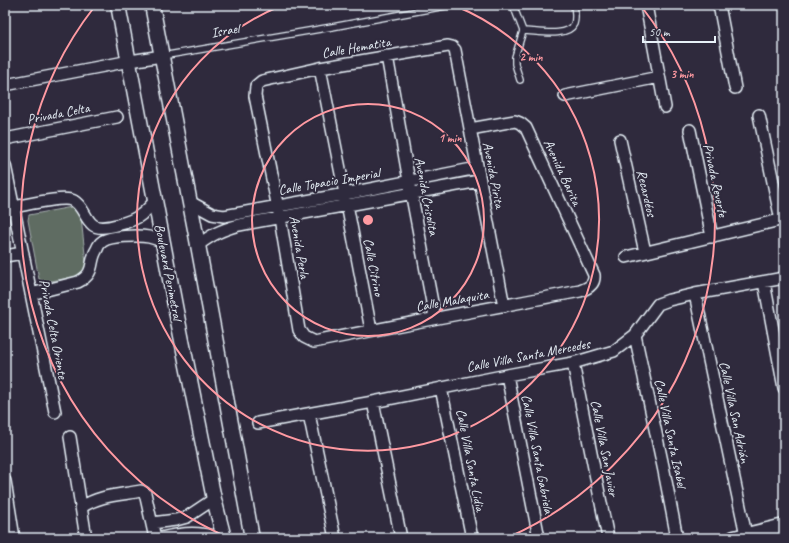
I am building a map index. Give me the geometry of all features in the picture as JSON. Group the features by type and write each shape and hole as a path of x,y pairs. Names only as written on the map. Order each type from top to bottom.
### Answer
{"street":[{"name":"Boulevard Perimetral","path":"118,5 214,499 224,538"},
{"path":"152,5 252,538"},
{"path":"646,5 658,77 665,107"},
{"path":"719,5 735,88"},
{"name":"Calle Hematita","path":"262,81 320,68 448,46 455,50"},
{"name":"Avenida Pirita","path":"455,50 504,306"},
{"name":"Israel","path":"5,85 162,56"},
{"name":"Avenida Crisolita","path":"387,56 435,318"},
{"name":"Calle Citrino","path":"320,68 371,330"},
{"path":"565,96 658,77"},
{"name":"Avenida Perla","path":"262,81 256,86 255,96 280,218 299,330 304,337 314,342"},
{"path":"626,257 782,220 758,115"},
{"name":"Privada Celta","path":"5,139 117,117"},
{"name":"Avenida Barita","path":"470,128 515,121 526,128 594,274 592,284"},
{"name":"Privada Reverte","path":"690,130 712,237"},
{"name":"Recardéos","path":"620,140 645,252"},
{"name":"Privada Celta Oriente","path":"5,165 55,412"},
{"name":"Calle Topacio Imperial","path":"198,245 212,234 226,228 280,218 409,181 477,168"},
{"name":"Calle Topacio Imperial","path":"190,202 212,214 224,216 277,206 411,193 480,181"},
{"path":"13,207 64,198 74,201 82,209 92,224 100,228 134,219 142,214 155,201"},
{"path":"246,211 248,224"},
{"path":"224,216 226,228"},
{"path":"119,224 121,238"},
{"path":"31,294 78,282 85,278 91,270 96,250 102,242 108,239 144,236 163,242"},
{"path":"5,256 23,253"},
{"name":"Calle Villa Santa Mercedes","path":"258,423 573,363 614,351 635,335 658,304 696,294 784,278"},
{"path":"764,282 784,388"},
{"name":"Calle Malaquita","path":"314,342 580,291 586,289 592,284"},
{"name":"Calle Villa San Adrián","path":"696,294 740,537"},
{"name":"Calle Villa Santa Isabel","path":"635,335 677,538"},
{"name":"Calle Villa San Javier","path":"573,363 608,538"},
{"name":"Calle Villa Santa Gabriela","path":"507,375 538,538"},
{"name":"Calle Villa Santa Lidia","path":"442,388 472,538"},
{"path":"374,402 401,538"},
{"path":"309,414 335,538"},
{"path":"70,437 86,538"},
{"path":"5,481 14,538"},
{"path":"82,507 90,501 99,498 141,492 144,493 155,538"},
{"path":"152,523 187,517 214,499"},
{"path":"181,519 185,532"},
{"path":"740,537 784,526"},
{"path":"161,538 185,532 205,533 224,538"}],"lane":[{"name":"Israel","path":"162,56 451,5"},
{"path":"512,5 524,31 515,57 515,64 520,80"},
{"path":"524,31 559,33 569,30 574,26 574,5"}],"green space":[{"path":"72,207 77,211 81,218 87,272 83,276 44,282 39,279 28,220 29,215"}]}
